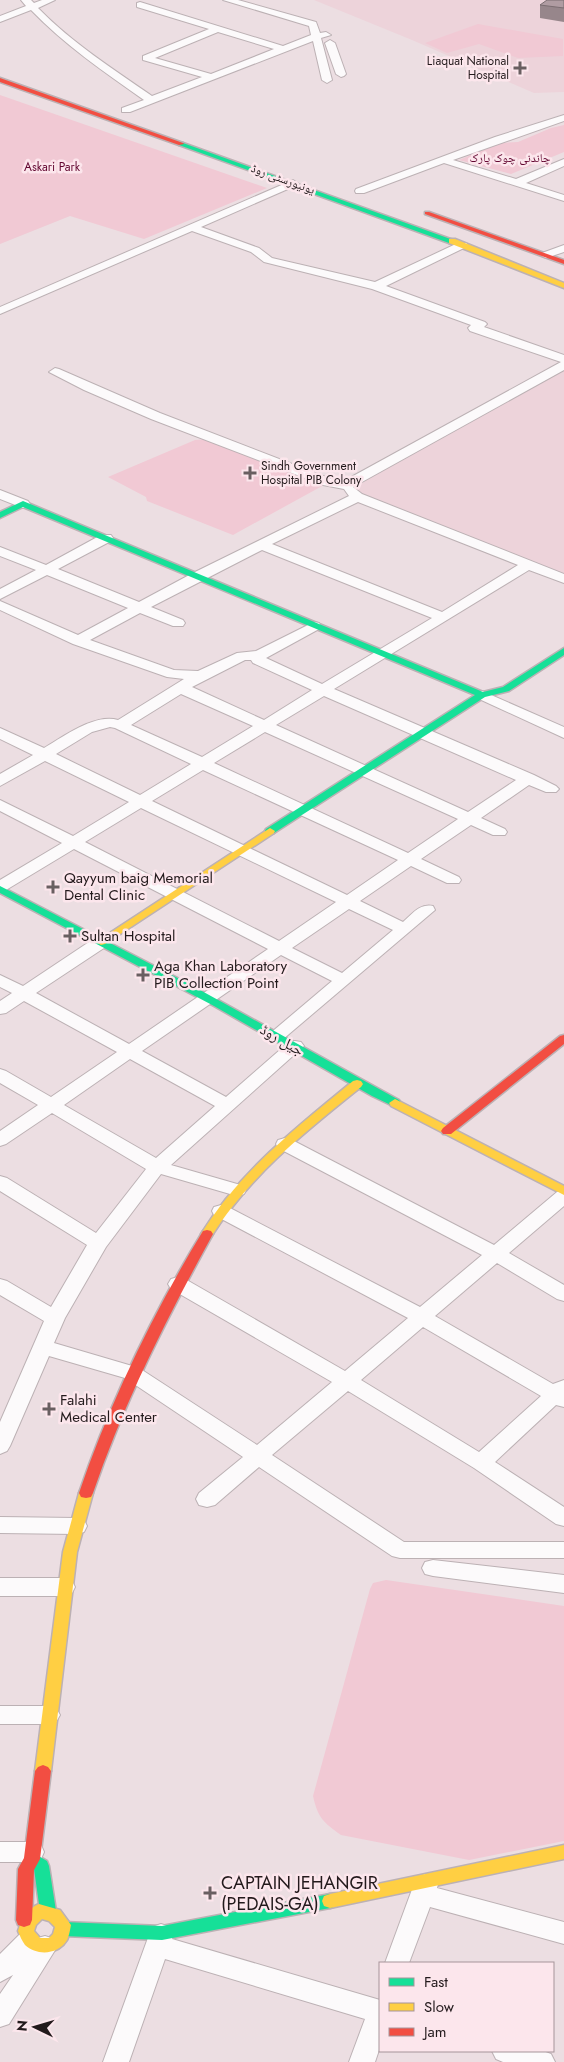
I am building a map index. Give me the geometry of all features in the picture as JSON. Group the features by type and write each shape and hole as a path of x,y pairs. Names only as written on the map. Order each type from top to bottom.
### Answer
{"street":[{"path":"0,19 29,3 50,0"},
{"path":"153,0 140,5 282,49"},
{"path":"228,0 313,24 322,35 341,74"},
{"path":"243,0 318,21 322,35 327,80"},
{"path":"29,3 53,28 80,51 151,100"},
{"path":"211,77 146,58 218,29"},
{"path":"121,108 151,100 322,35"},
{"name":"یونیورسٹی روڈ","path":"0,80 294,182 433,233 542,278 564,285"},
{"path":"121,108 143,116"},
{"path":"356,189 564,118"},
{"path":"444,160 564,198"},
{"path":"516,182 564,162"},
{"path":"0,311 294,182"},
{"path":"356,189 378,196"},
{"path":"413,208 557,260 564,248"},
{"path":"191,227 255,250 268,260 376,286 481,324 474,328 564,359"},
{"path":"376,286 462,245"},
{"path":"346,486 564,365"},
{"path":"55,372 97,392 159,417 328,482 346,486 356,497 564,579"},
{"path":"0,494 482,695 564,734"},
{"path":"78,641 198,576 356,497"},
{"path":"2,514 23,504"},
{"path":"0,595 106,538"},
{"path":"262,545 443,617"},
{"path":"0,551 178,623"},
{"path":"0,888 528,565"},
{"path":"0,605 78,641 172,674 200,676"},
{"path":"120,725 200,676 242,656 259,655 314,626"},
{"path":"0,1009 240,850 482,695 506,689 564,651"},
{"path":"259,655 258,660 323,690 551,789"},
{"path":"181,688 499,832"},
{"path":"0,781 87,729 110,722 453,880"},
{"path":"0,733 404,929"},
{"path":"0,1140 529,778"},
{"path":"0,805 344,980"},
{"name":"جیل روڈ","path":"0,888 208,998 295,1046 357,1084 564,1191"},
{"path":"276,1036 428,910"},
{"path":"0,980 227,1105"},
{"path":"447,1131 564,1038"},
{"path":"0,1446 7,1413 55,1318 98,1243 157,1167 295,1046"},
{"path":"0,1075 157,1167 237,1190"},
{"path":"0,1971 32,1937 26,1869 32,1856 64,1587 76,1526 102,1446 132,1373 178,1284 221,1211 237,1190 285,1144 357,1084"},
{"path":"285,1144 496,1254 564,1294"},
{"path":"0,1182 98,1243"},
{"path":"207,1498 564,1196"},
{"path":"221,1211 561,1393 480,1463"},
{"path":"178,1284 347,1381 480,1463 564,1518"},
{"path":"0,1286 55,1318"},
{"path":"42,1347 132,1373 400,1550 564,1550"},
{"path":"0,1525 76,1526"},
{"path":"433,1568 564,1584"},
{"path":"0,1587 64,1587"},
{"path":"0,1715 48,1716"},
{"path":"0,1852 32,1856 41,1866 48,1911"},
{"path":"160,1939 424,1888 564,1852"},
{"path":"424,1888 564,1933"},
{"path":"397,1962 424,1888"},
{"path":"0,2016 32,1937 30,1914 39,1910 48,1911 56,1914 62,1921 63,1929 60,1937 54,1943 32,1937"},
{"path":"63,1929 160,1939 379,2012"},
{"path":"116,2062 160,1939"},
{"path":"362,2062 379,2015"},
{"path":"508,2052 542,2062"}],"shaded area":[{"name":"Liaquat National Hospital","path":"314,0 564,0 564,92 534,93"},
{"path":"564,365 564,578 357,497 346,485"}],"green space":[{"path":"478,24 563,39 563,56 518,58 479,44 447,53 425,43"},
{"name":"Askari Park","path":"0,95 267,188 144,239 70,216 0,244"},
{"name":"چاندنی چوک پارک","path":"564,125 564,152 511,174 459,160 499,143 518,142 551,128"},
{"path":"208,439 324,485 233,535 147,501 146,497 108,477 195,440"},
{"path":"386,1580 564,1606 564,1841 469,1860 341,1835 319,1815 313,1796 370,1589 373,1583"}],"building":[{"path":"547,0 564,0 564,8 540,5"}],"traffic: fast":[{"path":"181,144 452,241"},
{"path":"0,515 23,504 482,695"},
{"path":"270,831 482,695 506,689 564,651"},
{"path":"0,889 218,1004 395,1103"},
{"path":"32,1859 41,1866 48,1911"},
{"path":"63,1929 162,1933 330,1901"}],"traffic: slow":[{"path":"452,241 564,286"},
{"path":"101,942 270,831"},
{"path":"207,1234 221,1212 256,1171 295,1135 357,1084"},
{"path":"395,1103 564,1191"},
{"path":"43,1771 70,1552 86,1493"},
{"path":"330,1901 564,1852"},
{"path":"39,1911 54,1915 63,1925 60,1937 53,1944 45,1946 36,1944 29,1939 26,1931 29,1922 39,1911"}],"traffic: jam":[{"path":"0,80 181,144"},
{"path":"427,213 564,262"},
{"path":"447,1131 564,1038"},
{"path":"86,1493 111,1426 140,1360 207,1234"},
{"path":"24,1920 26,1869 32,1859 43,1771"}],"place":[{"name":"Liaquat National Hospital","path":"520,68"},
{"name":"Sindh Government Hospital PIB Colony","path":"250,473"},
{"name":"Qayyum baig Memorial Dental Clinic","path":"53,887"},
{"name":"Sultan Hospital","path":"70,936"},
{"name":"Aga Khan Laboratory PIB Collection Point","path":"143,975"},
{"name":"Falahi Medical Center","path":"49,1409"},
{"name":"CAPTAIN JEHANGIR (PEDAIS-GA)","path":"210,1893"}]}
